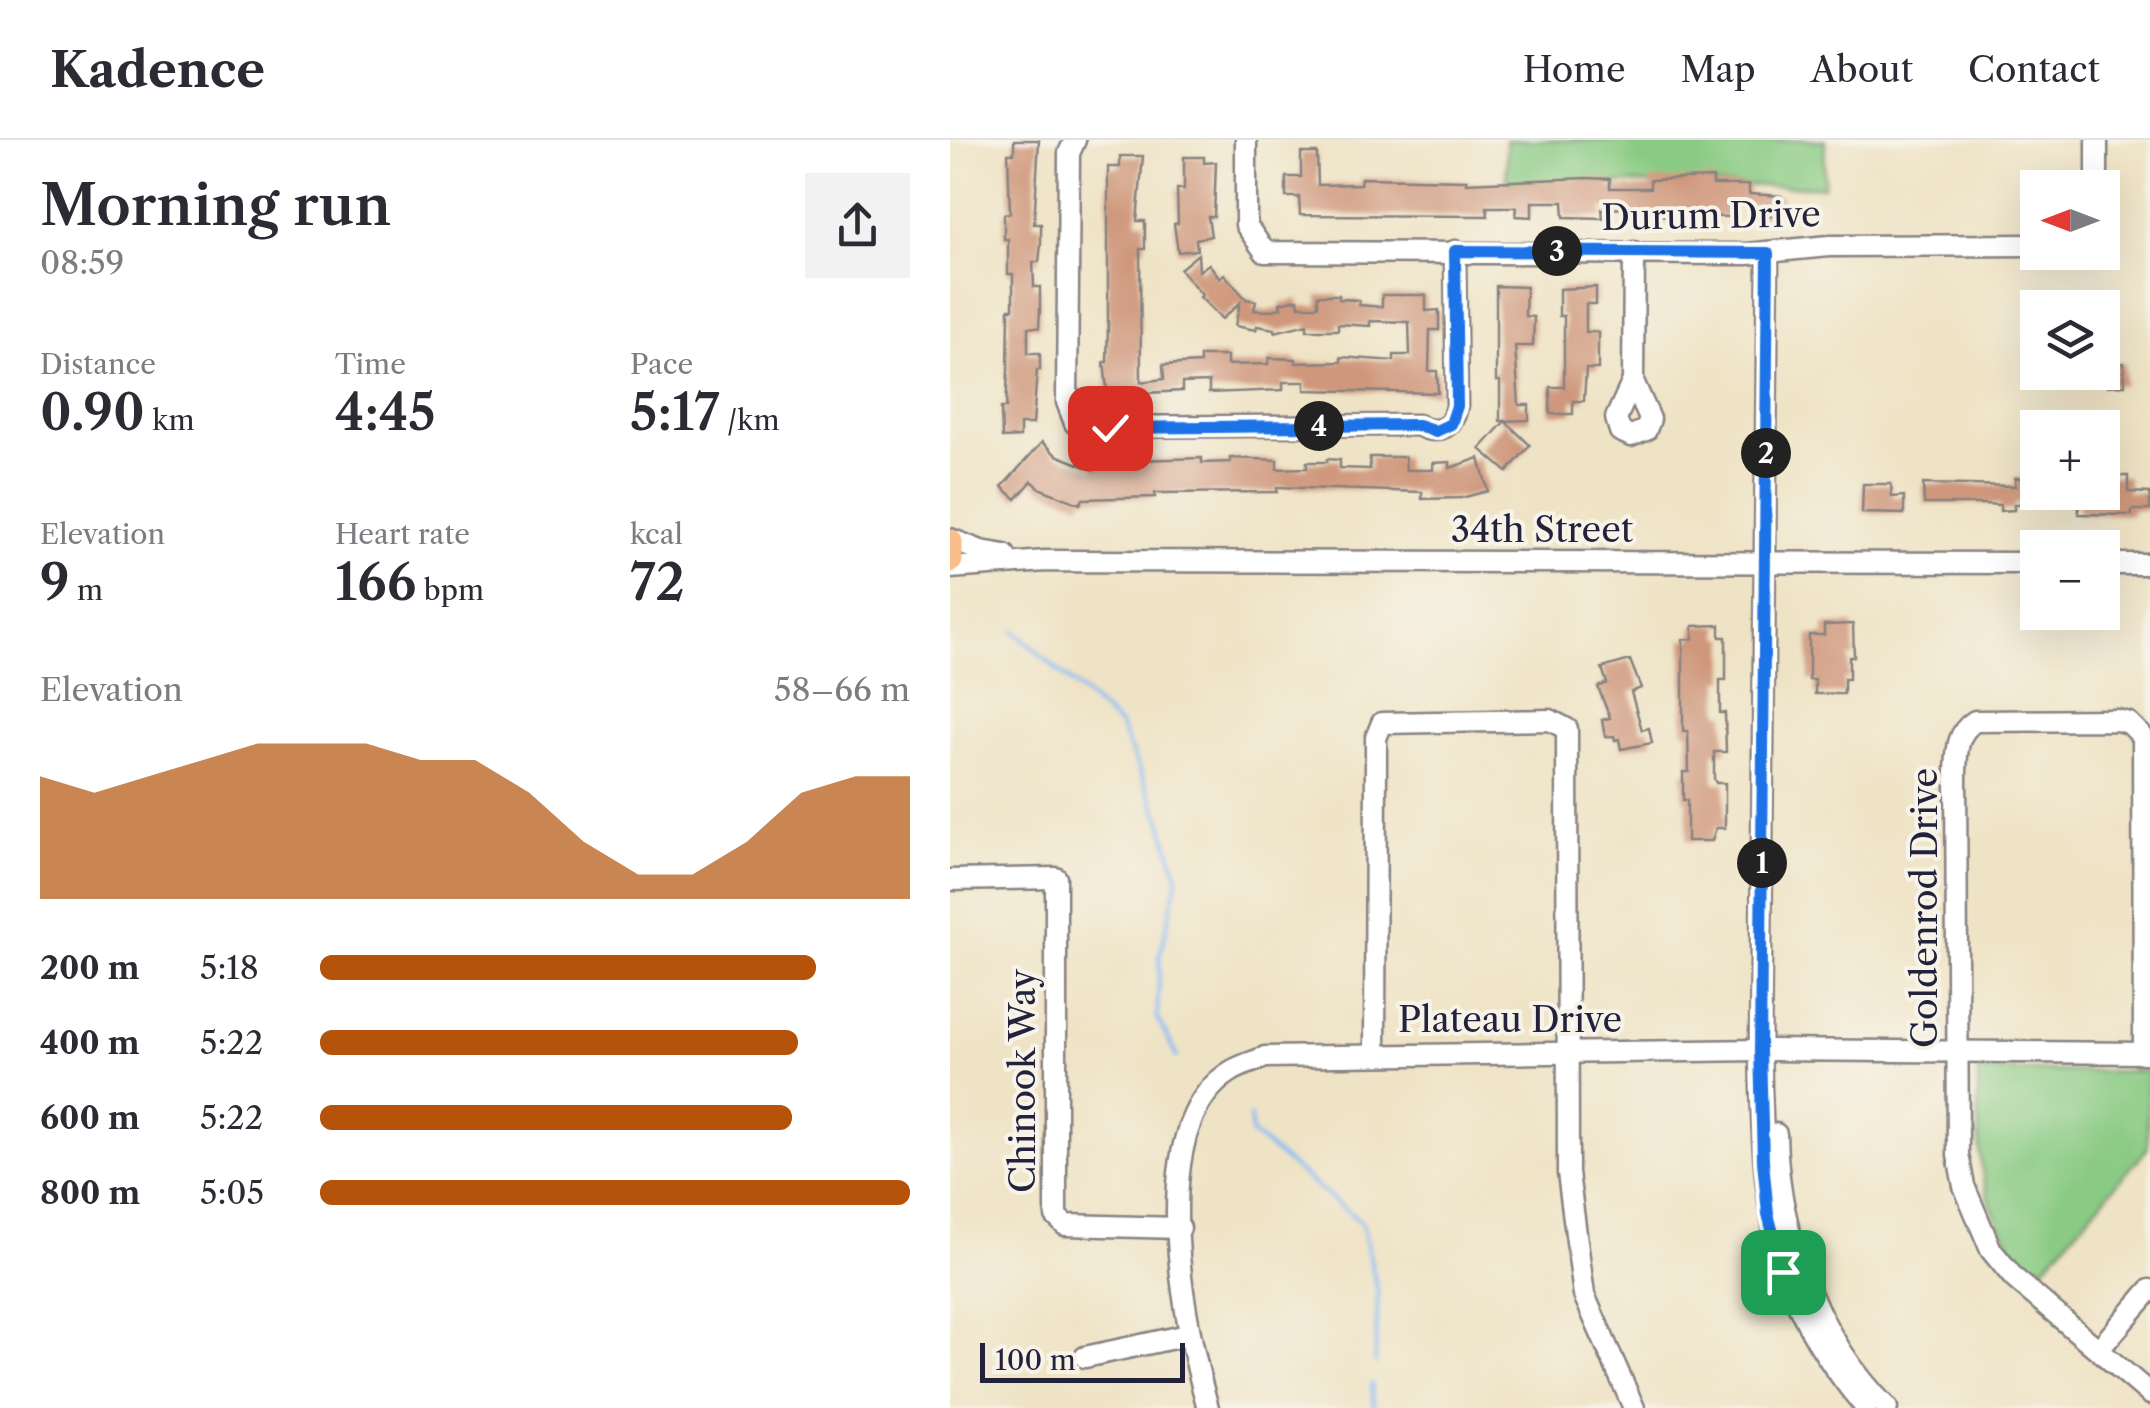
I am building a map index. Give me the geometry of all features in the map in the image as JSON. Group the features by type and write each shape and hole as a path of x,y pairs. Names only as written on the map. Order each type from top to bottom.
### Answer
{"main road":[{"path":"950,541 950,560"}],"street":[{"path":"1075,140 1068,152 1067,402 1075,422 1088,427 1444,428 1455,417 1457,406 1455,251"},
{"name":"Durum Drive","path":"1246,140 1246,225 1265,252 1768,253 1829,246 2020,245"},
{"path":"2096,140 2097,170"},
{"path":"1633,381 1634,252"},
{"path":"1768,253 1768,1214 1783,1272 1810,1330 1835,1372 1866,1408"},
{"name":"34th Street","path":"950,541 981,551 1046,561"},
{"name":"34th Street","path":"950,568 1046,561 2020,564"},
{"path":"2120,564 2150,564"},
{"path":"1376,1054 1376,738 1382,723 1550,720 1567,729 1568,1173 1584,1295 1634,1408"},
{"name":"Goldenrod Drive","path":"2147,1053 2142,737 2130,723 2117,720 1975,721 1960,736 1957,750 1958,1154 1964,1186 1991,1250 2014,1278 2150,1394"},
{"name":"Chinook Way","path":"950,880 1056,878 1056,1216 1065,1225 1180,1228"},
{"path":"1767,1050 1776,1153 1786,1221 1796,1256 1842,1352 1887,1408"},
{"name":"Plateau Drive","path":"1208,1408 1188,1335 1178,1178 1183,1142 1200,1104 1228,1073 1265,1057 1767,1050 2147,1053"},
{"path":"2099,1349 2150,1290"},
{"path":"1085,1357 1188,1335"}],"green space":[{"path":"1506,140 1825,140 1824,187 1507,181"},
{"path":"1978,1071 2147,1071 2148,1148 2037,1275 2016,1252 1991,1205 1980,1155"}],"building":[{"path":"1014,140 1039,140 1034,224 1041,224 1041,244 1039,262 1033,262 1034,287 1040,287 1040,309 1039,328 1028,327 1028,353 1040,353 1040,370 1033,424 1020,424 1020,437 1002,438 1009,309 1013,309 1013,274 1008,274 1004,214 1010,213 1008,153 1014,153"},
{"path":"1301,153 1317,153 1318,185 1360,184 1361,178 1467,180 1466,183 1586,178 1610,179 1610,188 1650,188 1650,180 1713,178 1713,185 1749,185 1749,194 1781,196 1781,205 1772,205 1772,216 1754,215 1755,205 1732,205 1732,217 1628,215 1628,208 1602,209 1603,218 1564,217 1563,202 1532,202 1532,217 1516,216 1517,207 1487,207 1488,216 1300,215 1299,197 1286,197 1286,177 1301,177"},
{"path":"1120,156 1143,156 1137,221 1145,221 1145,249 1140,249 1141,382 1164,379 1163,365 1200,363 1200,356 1227,356 1227,365 1268,364 1269,358 1296,359 1296,363 1341,362 1341,357 1394,361 1394,355 1410,355 1409,322 1338,324 1338,330 1307,330 1307,324 1275,332 1257,326 1256,330 1235,326 1240,303 1222,319 1180,269 1198,254 1199,271 1209,264 1220,278 1224,274 1246,299 1256,301 1254,310 1281,308 1280,303 1298,299 1299,306 1318,306 1318,295 1339,295 1339,299 1359,300 1359,305 1382,307 1382,295 1426,295 1426,311 1439,310 1439,330 1430,330 1429,371 1437,371 1438,393 1305,390 1305,382 1283,382 1283,390 1209,393 1209,382 1182,383 1182,391 1147,393 1148,398 1108,399 1104,362 1108,325 1108,167 1120,167"},
{"path":"1184,157 1204,157 1204,163 1216,162 1214,217 1208,217 1211,236 1196,239 1197,250 1178,252 1174,224 1178,223 1177,189 1184,189"},
{"path":"1496,286 1526,287 1525,316 1534,317 1533,346 1515,346 1519,405 1529,405 1529,420 1500,421"},
{"path":"1596,287 1596,304 1586,304 1586,332 1598,332 1598,369 1586,369 1584,401 1573,401 1573,414 1550,414 1550,387 1564,387 1564,316 1559,316 1559,289"},
{"path":"2120,363 2124,363 2125,385 2120,385"},
{"path":"1505,421 1530,445 1507,472 1480,449"},
{"path":"1042,442 1056,455 1094,470 1093,464 1125,464 1125,457 1202,458 1202,463 1230,462 1230,458 1277,460 1277,469 1307,468 1307,462 1327,459 1340,460 1340,468 1370,469 1370,457 1405,457 1406,470 1433,470 1433,463 1450,462 1450,468 1479,458 1488,491 1461,498 1422,499 1422,492 1277,487 1277,492 1155,493 1155,497 1083,499 1080,504 1041,489 1032,481 1016,499 1002,487"},
{"path":"2120,476 2128,476 2128,492 2150,493 2150,510 2132,510 2132,515 2079,514 2079,510 2120,510"},
{"path":"2015,478 2020,478 2020,504 2014,504 2014,510 2000,511 2000,505 1924,504 1923,484 2015,486"},
{"path":"1863,484 1891,484 1892,497 1904,496 1904,514 1862,513"},
{"path":"1853,624 1854,657 1849,657 1844,694 1815,694 1815,680 1809,680 1809,635 1824,635 1824,625"},
{"path":"1720,625 1720,637 1726,637 1726,680 1720,680 1720,713 1725,713 1726,752 1714,752 1714,779 1716,783 1725,783 1725,828 1716,828 1712,841 1687,841 1683,772 1689,772 1688,731 1683,731 1683,639 1693,639 1693,626"},
{"path":"1630,660 1641,688 1631,692 1642,730 1649,728 1652,743 1621,749 1619,739 1605,737 1602,720 1610,718 1598,687 1607,683 1602,668"}],"waterway":[{"path":"1014,631 1120,726 1161,820 1178,878 1160,956 1157,1017 1177,1057"},
{"path":"1250,1116 1252,1134 1362,1223 1378,1294 1375,1363"},
{"path":"1371,1384 1374,1408"}],"route":[{"path":"1110,428 1418,425 1436,431 1451,424 1457,406 1455,251 1768,253 1760,1050 1768,1214 1783,1272"}]}
